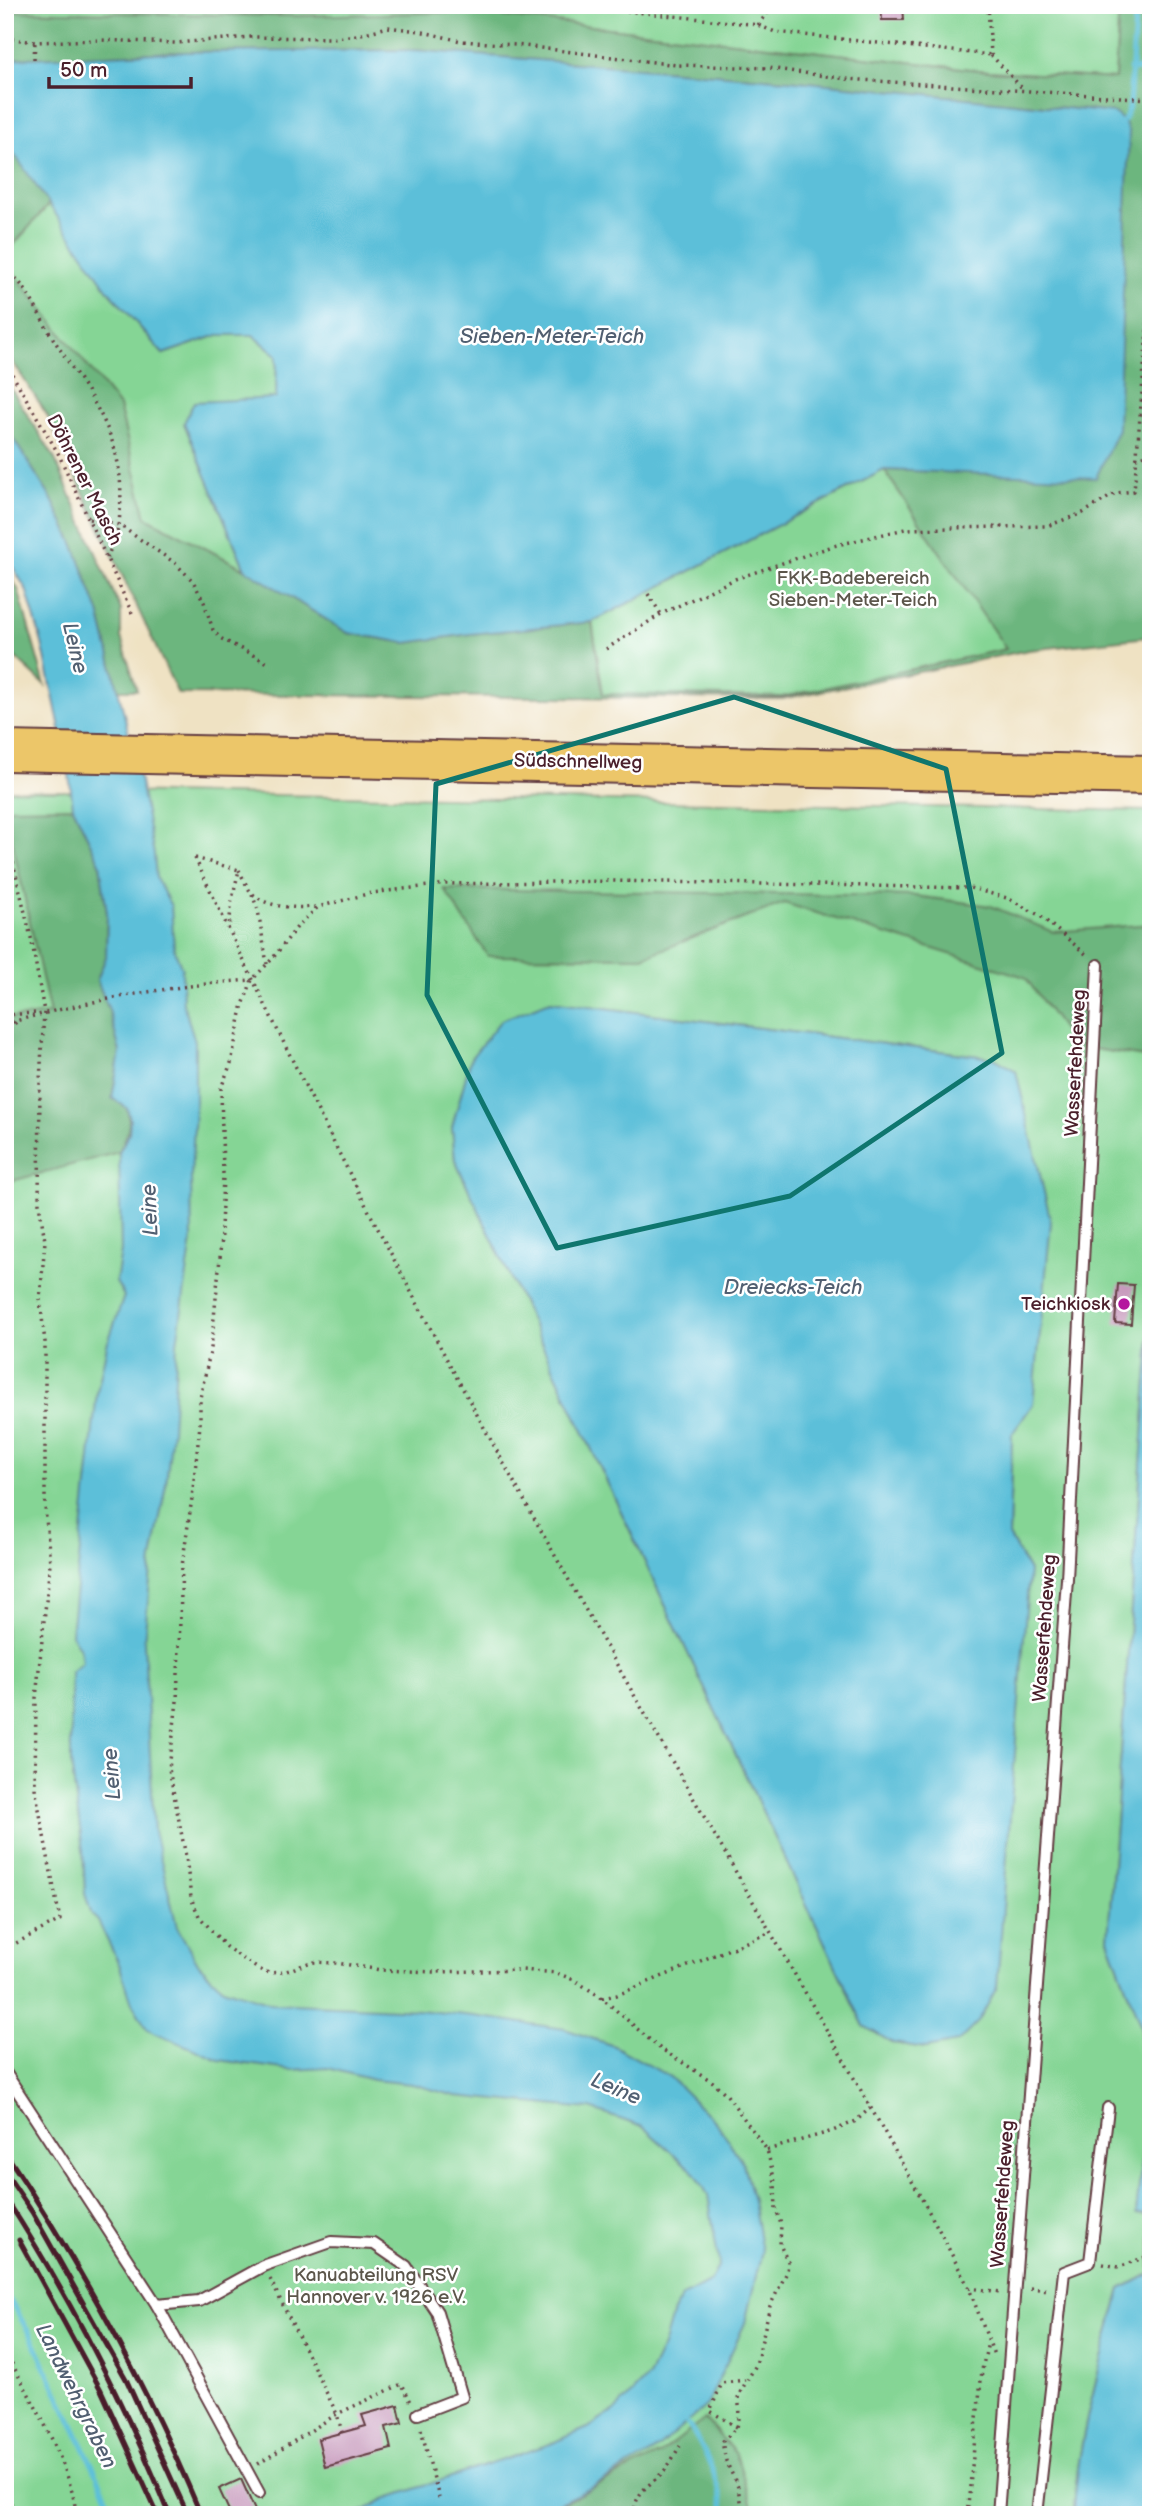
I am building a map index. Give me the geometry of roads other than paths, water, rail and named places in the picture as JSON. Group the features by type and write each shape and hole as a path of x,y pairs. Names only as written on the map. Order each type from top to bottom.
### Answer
{"highway":[{"name":"Südschnellweg","path":"5,751 242,768 1151,797"},
{"name":"Südschnellweg","path":"5,777 242,768 1151,775"}],"lane":[{"name":"Wasserfehdeweg","path":"998,2515 1067,1579 1098,965"},
{"path":"5,2073 157,2305 259,2493"},
{"path":"1037,2515 1064,2272 1090,2262 1108,2108"},
{"path":"157,2305 199,2301 263,2266 331,2242 374,2244 406,2266 437,2312 462,2397 418,2414"}],"water":[{"name":"Sieben-Meter-Teich","path":"414,50 788,80 1114,113 1124,121 1129,133 1118,429 1096,478 884,470 592,622 406,643 348,633 245,569 184,423 194,402 276,398 277,355 253,335 218,335 163,354 108,290 10,148 5,146 5,59 182,52"},
{"name":"Leine","path":"5,426 51,498 73,543 99,612 138,771 156,878 171,906 174,948 182,969 183,1003 195,1041 192,1240 177,1343 166,1484 152,1560 144,1642 154,1831 177,1927 199,1965 223,1988 271,2003 419,2010 474,2016 565,2029 614,2046 670,2077 718,2125 743,2163 753,2201 762,2251 745,2323 707,2405 652,2453 591,2488 534,2515 356,2515 385,2499 550,2444 588,2428 617,2409 648,2377 663,2346 673,2312 683,2296 711,2281 719,2264 708,2195 696,2174 643,2127 590,2109 456,2096 412,2084 373,2080 328,2068 290,2070 219,2060 147,2029 132,2003 119,1964 98,1921 92,1915 85,1894 83,1850 71,1763 71,1672 82,1662 80,1649 71,1634 97,1392 107,1345 124,1296 116,1282 121,1251 119,1152 129,1133 130,1119 127,1108 112,1098 120,1052 109,1010 97,980 106,957 107,913 100,863 73,807 68,766 42,643 26,589 5,554"},
{"name":"Dreiecks-Teich","path":"550,1001 994,1058 1016,1071 1051,1222 1033,1404 1012,1434 1009,1536 1029,1571 997,1987 979,2021 958,2042 926,2048 893,2043 864,2026 455,1160 452,1127 471,1058 501,1020"},
{"path":"1151,1322 1151,2215 1136,2214 1146,2122 1141,2027 1108,1939"},
{"path":"1151,2273 1151,2515 1074,2515 1085,2430 1121,2289"}],"waterway":[{"path":"1124,121 1129,107 1136,5"},
{"path":"1130,69 1146,70"},
{"name":"Landwehrgraben","path":"5,2292 31,2336 116,2515"},
{"path":"684,2419 710,2464 725,2515"}],"railway":[{"path":"5,2152 112,2329 159,2421 201,2515"},
{"path":"5,2172 32,2212 126,2379 188,2515"},
{"path":"5,2197 52,2273 95,2352 170,2515"},
{"path":"19,2240 101,2390 158,2515"}],"place":[{"name":"Teichkiosk","path":"1124,1304"}],"park label":[{"name":"FKK-Badebereich Sieben-Meter-Teich","path":"853,589"},
{"name":"Kanuabteilung RSV Hannover v. 1926 e.V.","path":"376,2286"}]}
